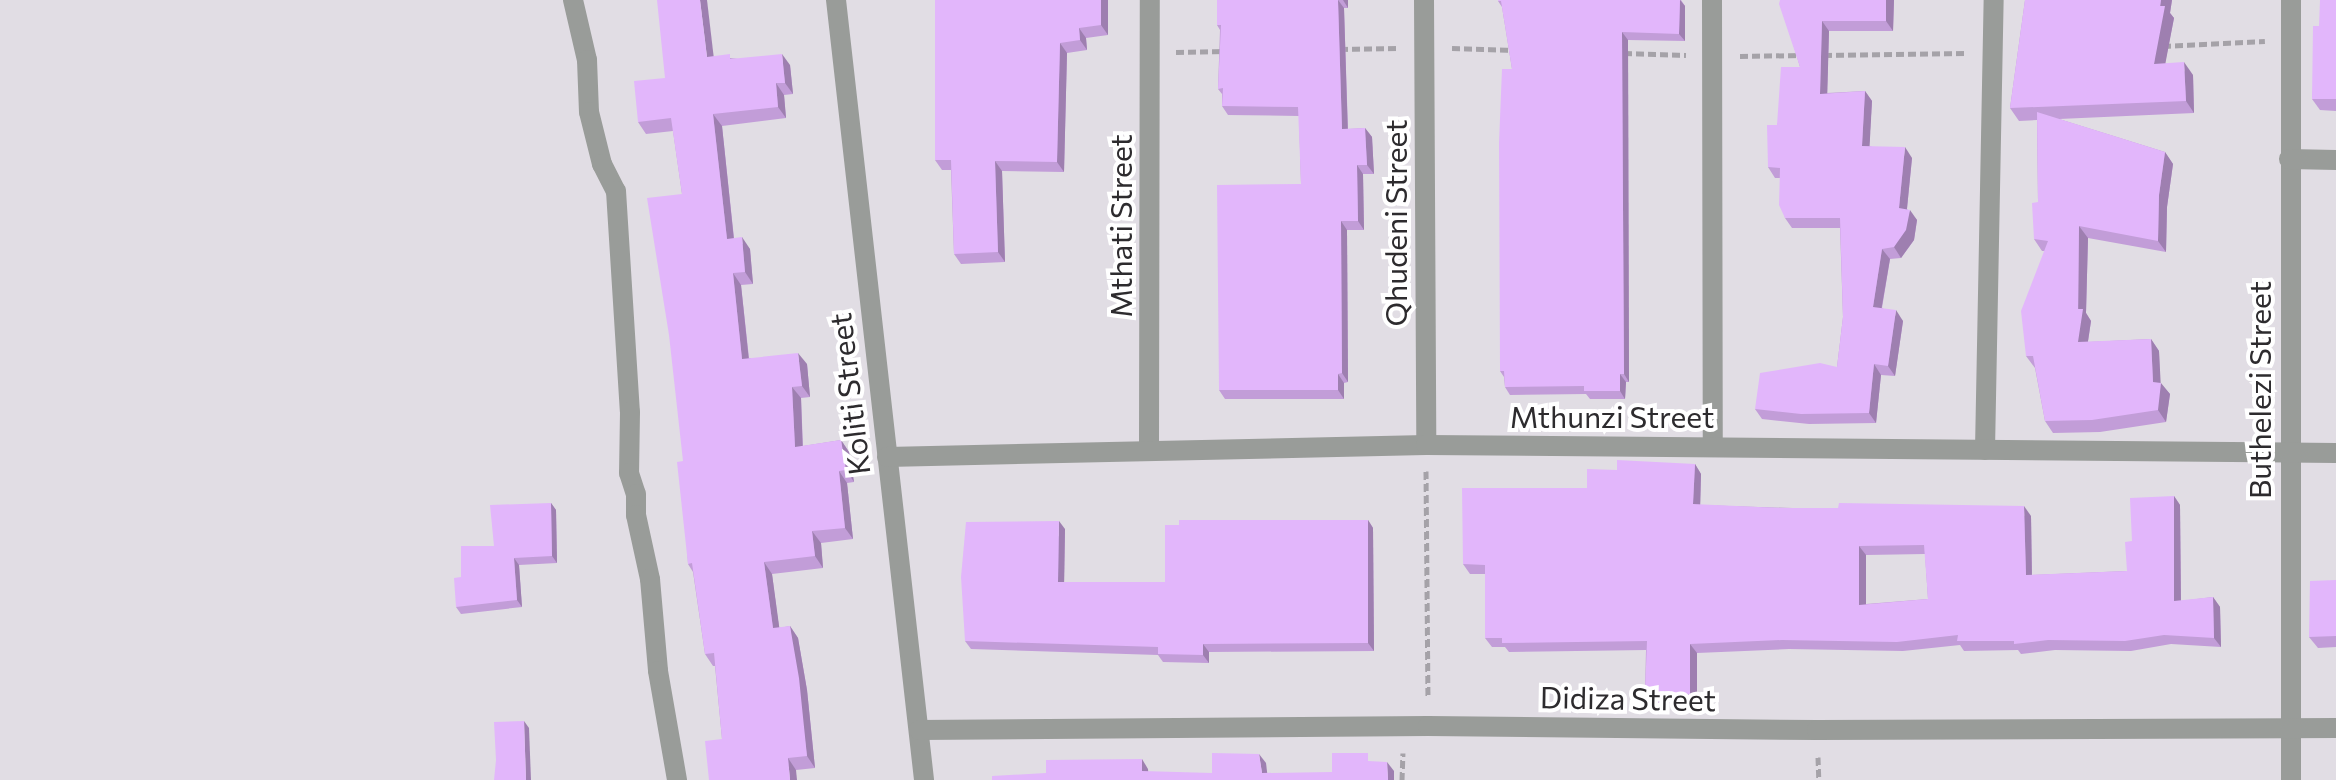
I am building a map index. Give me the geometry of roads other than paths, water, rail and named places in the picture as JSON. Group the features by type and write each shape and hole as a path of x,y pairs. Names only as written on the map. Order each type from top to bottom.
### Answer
{"street":[{"path":"573,0 587,60 589,112 602,164 616,191 630,412 629,473 636,494 636,515 650,579 658,671 677,780"},
{"name":"Koliti Street","path":"836,0 924,780"},
{"name":"Mthati Street","path":"1149,451 1150,0"},
{"name":"Qhudeni Street","path":"1424,0 1426,445"},
{"path":"1712,0 1713,447"},
{"path":"1985,450 1994,0"},
{"name":"Buthelezi Street","path":"2291,0 2291,780"},
{"path":"2289,159 2336,160"},
{"name":"Mthunzi Street","path":"887,457 1426,445 2336,453"},
{"name":"Didiza Street","path":"919,730 1428,726 1817,730 2336,728"}]}
